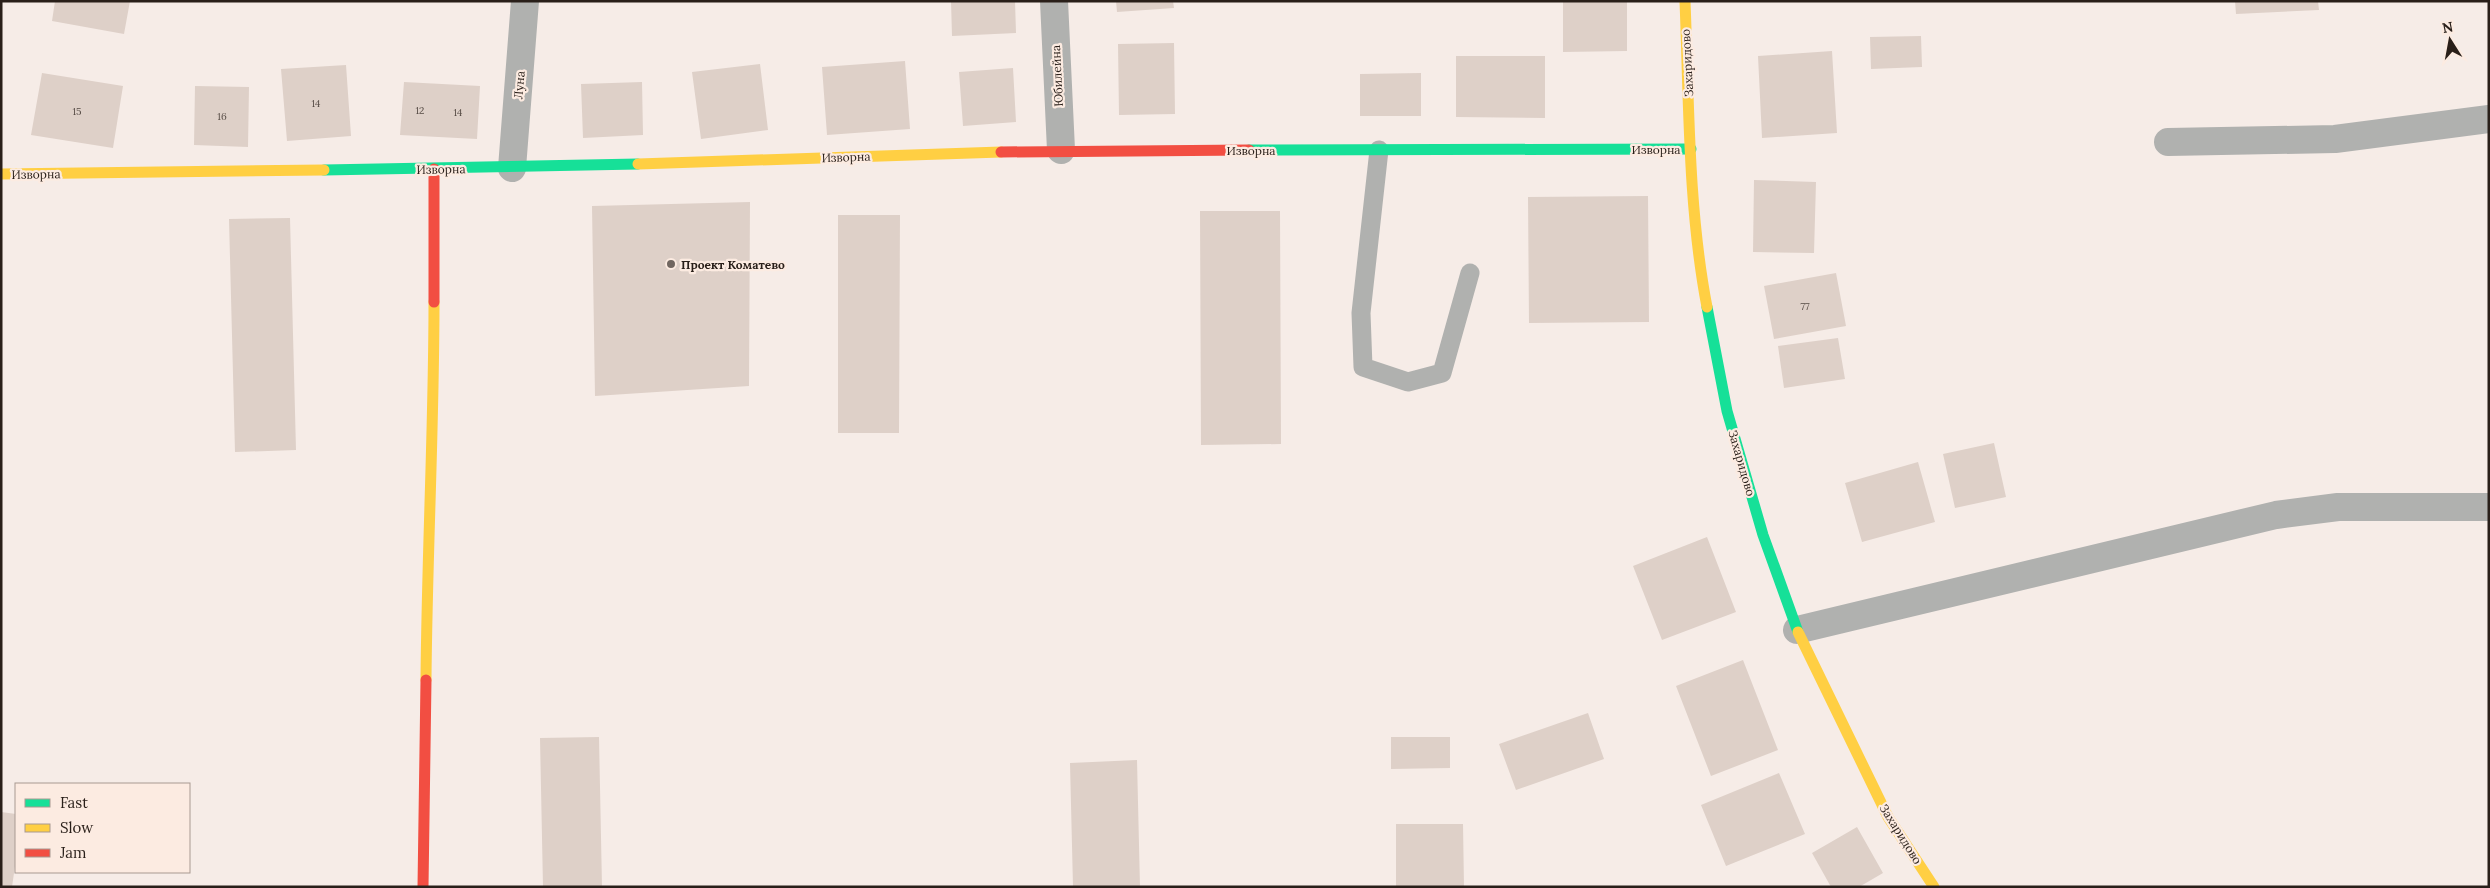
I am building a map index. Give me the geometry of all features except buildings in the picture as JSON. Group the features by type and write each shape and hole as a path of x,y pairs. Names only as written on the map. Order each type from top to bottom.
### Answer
{"street":[{"name":"Луна","path":"512,168 525,1"},
{"name":"Юбилейна","path":"1054,1 1061,150"},
{"name":"Захаридово","path":"1684,1 1691,149 1700,272 1727,411 1762,535 1797,630 1888,817 1934,887"},
{"path":"2168,142 2335,140 2489,119"},
{"name":"Изворна","path":"1,174 512,168 1061,150 1691,149"},
{"path":"423,887 427,558 434,412 434,169"},
{"path":"1797,630 2276,515 2338,507 2489,507"}],"lane":[{"path":"1379,150 1360,313 1363,367 1408,382 1442,372 1470,273"}],"traffic: fast":[{"path":"1249,150 1691,149"},
{"path":"324,170 638,164"},
{"path":"1707,307 1727,411 1763,535 1798,632"}],"traffic: slow":[{"path":"1685,1 1693,193 1696,232 1707,307"},
{"path":"638,164 1001,152"},
{"path":"1,174 324,170"},
{"path":"426,680 434,302"},
{"path":"1798,632 1888,817 1934,887"}],"traffic: jam":[{"path":"1001,152 1249,150"},
{"path":"434,169 434,302"},
{"path":"423,887 426,680"}],"place":[{"name":"Проект Коматево","path":"671,264"}]}
